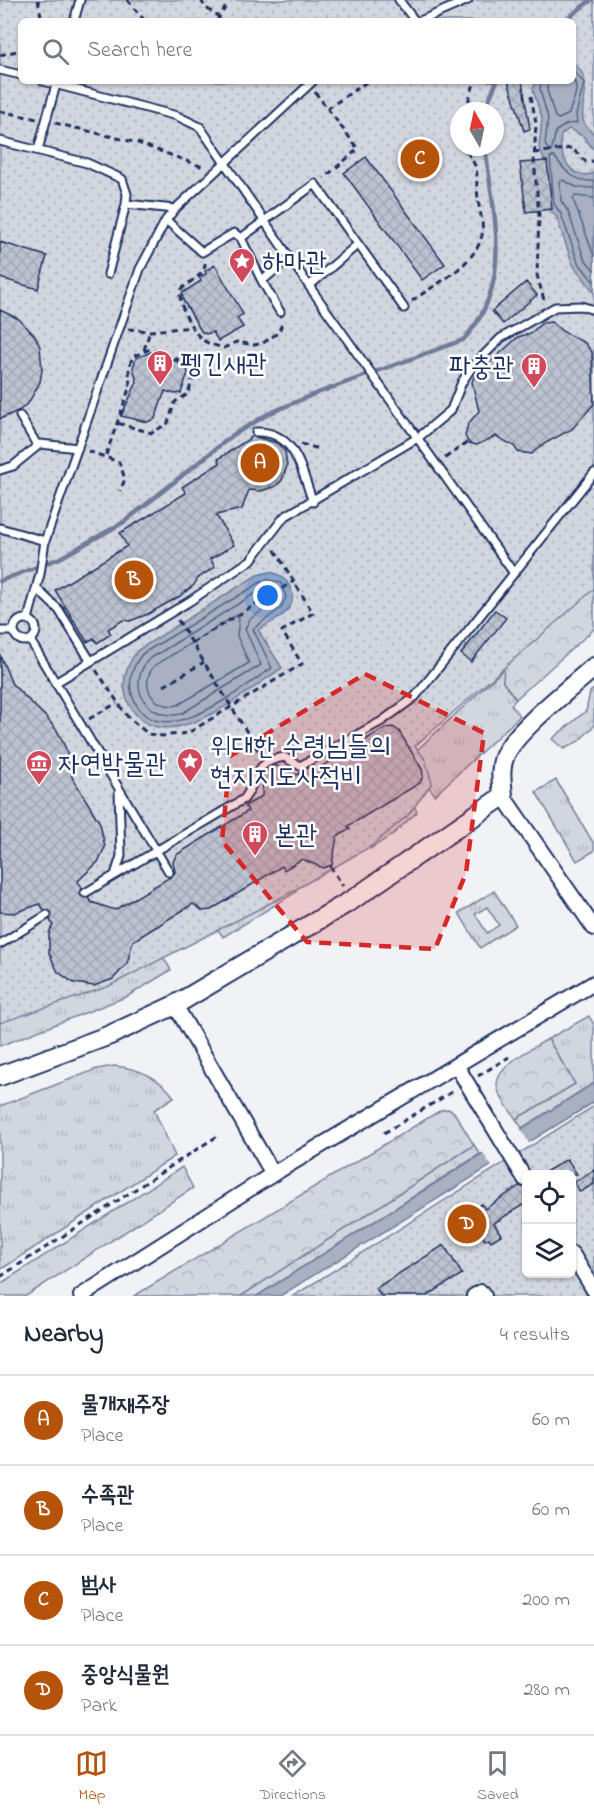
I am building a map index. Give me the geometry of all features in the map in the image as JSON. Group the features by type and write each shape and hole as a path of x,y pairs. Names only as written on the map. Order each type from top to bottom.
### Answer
{"street":[{"path":"594,667 526,729 506,753 501,771 503,796 594,928"},
{"path":"0,1076 110,1035 175,1005 352,900 503,796"},
{"path":"90,1294 273,1174 594,983"},
{"path":"175,1005 273,1174"},
{"path":"456,1065 522,1174"},
{"path":"576,1261 594,1290"},
{"path":"474,1296 481,1292 484,1296"}],"lane":[{"path":"75,18 80,0"},
{"path":"399,0 413,18"},
{"path":"427,18 468,0"},
{"path":"0,70 18,74"},
{"path":"38,150 57,84"},
{"path":"61,84 188,119 200,127 309,286 419,437 513,572"},
{"path":"28,619 37,589 45,541 140,269 166,220 175,209 310,84"},
{"path":"0,141 87,164 122,179 127,194 126,204 108,274"},
{"path":"241,237 315,184 404,308"},
{"path":"126,204 175,209"},
{"path":"166,220 202,252 234,233 241,237 280,312"},
{"path":"309,286 357,245"},
{"path":"262,281 290,257"},
{"path":"55,683 190,601 251,560 284,517 313,502 419,437 451,410 462,382 472,367 501,338 555,307 581,306 594,310"},
{"path":"21,416 37,445"},
{"path":"256,432 271,431 288,441 313,502"},
{"path":"0,470 13,465 37,445 50,443 78,448"},
{"path":"85,893 158,852 244,799 252,788 254,775 265,763 284,758 300,766 382,720 415,696 594,472"},
{"path":"0,528 45,541"},
{"path":"37,589 59,610 90,660"},
{"path":"13,631 16,623 28,619"},
{"path":"28,619 36,629 30,640"},
{"path":"0,631 13,631"},
{"path":"13,631 17,638 30,640"},
{"path":"30,640 169,872"},
{"path":"115,875 121,856 119,790"},
{"path":"0,944 47,915"}],"path":[{"path":"38,0 41,18"},
{"path":"127,0 143,18"},
{"path":"201,0 217,18"},
{"path":"219,18 225,8 224,0"},
{"path":"0,55 18,51"},
{"path":"312,84 327,109 358,149 330,173"},
{"path":"327,109 364,84"},
{"path":"468,102 474,84"},
{"path":"531,96 536,123 534,153 539,215 537,275 548,310"},
{"path":"0,111 138,143 177,156 189,164 216,170"},
{"path":"534,153 572,148 586,162 594,161"},
{"path":"423,293 464,263 477,249 482,233 477,198 478,169 470,156"},
{"path":"202,252 206,266 196,279 181,290 179,297 193,327 203,341 224,348 236,342 259,344 283,328 280,312"},
{"path":"121,328 150,331 193,327"},
{"path":"144,350 150,331"},
{"path":"106,455 117,423 130,386 129,370 132,357 144,350 159,352 192,366 195,371 188,394 175,402 168,423 152,433 117,423"},
{"path":"438,464 468,442"},
{"path":"78,448 106,455 119,462 124,470 125,480 120,491"},
{"path":"90,660 117,703 136,725 148,734 162,736 188,733 302,664 282,631 312,613 267,537"},
{"path":"192,643 294,581"},
{"path":"180,623 265,763"},
{"path":"164,686 204,662"},
{"path":"80,724 117,703"},
{"path":"330,867 352,900"},
{"path":"384,1133 509,1057"},
{"path":"0,1277 219,1135"}],"highlighted area":[{"path":"365,674 484,733 466,873 435,949 307,942 222,841 230,756"}],"green space":[{"path":"0,0 594,0 594,589 415,746 425,759 432,783 409,814 373,845 286,895 107,987 0,1023"},
{"path":"594,500 594,629 516,699 503,682 505,651"},
{"path":"504,669 503,682 516,699 511,705 520,716 435,795 428,786 417,750"},
{"path":"594,689 594,726 579,741 564,749 552,739 586,711 590,692"},
{"path":"556,780 594,844 594,851 577,861 536,792"},
{"path":"413,803 417,812 392,835 370,849 363,837"},
{"path":"281,869 296,892 223,937 208,914"},
{"path":"494,891 516,925 480,948 459,913","holes":["487,907 499,925 487,933 475,914"]},
{"path":"149,934 171,970 128,996 0,1046 0,1022"},
{"path":"589,1016 594,1025 594,1083 522,1128 516,1119 575,1084 548,1039"},
{"path":"548,1039 575,1084 516,1119 498,1090 497,1082 500,1074 523,1053"},
{"path":"114,1066 148,1075 162,1084 174,1097 154,1110 175,1156 0,1270 0,1106 97,1069"},
{"path":"594,1106 594,1296 293,1296"},
{"path":"448,1109 454,1112 474,1145 241,1296 134,1296 441,1110"},
{"path":"474,1145 480,1154 257,1296 241,1296"},
{"path":"182,1167 193,1188 26,1296 0,1296 0,1284"}],"water":[{"path":"576,66 583,75 585,89 583,119 594,134 594,150 583,136 569,129 561,135 560,142 564,158 572,170 586,175 594,173 594,292 573,265 556,216 548,208 544,159 539,148 542,118 533,90 535,84 576,84"},
{"path":"271,572 283,578 287,583 292,600 283,615 258,630 282,668 247,693 203,718 181,726 160,727 142,720 128,702 124,688 127,668 138,650 257,575"},
{"path":"594,1083 594,1102 280,1296 257,1296"}],"pier":[{"path":"519,1126 530,1145 493,1168 481,1150"}],"building":[{"path":"509,84 522,84 530,129 524,131"},
{"path":"366,157 445,264 422,280 344,173"},
{"path":"547,161 552,209 526,212 520,163"},
{"path":"0,242 47,256 38,289 0,278"},
{"path":"215,265 243,314 237,318 243,327 218,341 213,332 206,334 201,331 183,300 182,293 201,281 199,277"},
{"path":"526,282 537,295 503,324 492,311"},
{"path":"0,310 19,319 35,336 40,347 42,370 40,382 29,402 20,410 0,419"},
{"name":"파충관","path":"552,322 562,331 585,343 592,352 594,404 572,429 540,446 532,454 518,452 514,446 496,436 477,445 469,443 465,436 468,424 479,411 472,382 476,372 518,337 531,333 542,323"},
{"name":"펭긴새관","path":"151,352 186,365 188,373 181,393 165,391 155,419 147,422 121,416 137,382 133,368 136,358"},
{"path":"253,436 277,443 285,451 287,466 282,480 276,486 261,491 249,490 242,509 216,515 234,545 210,559 215,567 198,578 194,585 180,596 148,614 130,621 123,620 108,629 111,634 97,643 94,638 87,642 55,590 127,546 120,533 186,493 182,487 220,463 218,459"},
{"path":"495,610 506,618 471,662 461,654"},
{"name":"본관","path":"0,655 12,684 58,732 66,749 72,777 100,823 105,847 98,862 78,881 82,888 80,895 91,902 115,910 172,876 175,872 173,862 176,855 248,811 245,806 262,796 263,774 275,765 297,775 311,766 314,771 385,728 393,727 399,731 422,769 423,776 420,783 348,826 350,829 337,837 332,865 323,868 302,859 284,870 282,866 211,910 203,911 193,904 133,941 127,964 113,979 94,986 74,983 58,972 49,953 49,933 53,925 50,920 51,912 44,910 40,904 14,913 0,912"},
{"path":"567,1159 574,1170 549,1170"},
{"path":"594,1170 594,1184 580,1192 576,1181"},
{"path":"519,1186 522,1187 522,1206 494,1223 501,1235 491,1241 489,1238 485,1240 469,1212 482,1204 485,1209"},
{"path":"444,1245 462,1274 427,1296 381,1296 376,1288"}],"waterway":[{"path":"568,18 591,0"},
{"path":"488,102 496,84"},
{"path":"0,581 60,558 124,522 233,435 268,414 312,395 463,340 479,319 490,296 495,272 497,248 486,156"}],"place":[{"name":"범사","path":"420,159"},
{"name":"하마관","path":"242,284"},
{"name":"펭긴새관","path":"160,386"},
{"name":"파충관","path":"534,389"},
{"name":"물개재주장","path":"260,463"},
{"name":"수족관","path":"134,580"},
{"name":"위대한 수령님들의 현지지도사적비","path":"190,784"},
{"name":"자연박물관","path":"39,786"},
{"name":"본관","path":"255,857"},
{"name":"중앙식물원","path":"467,1224"}]}
